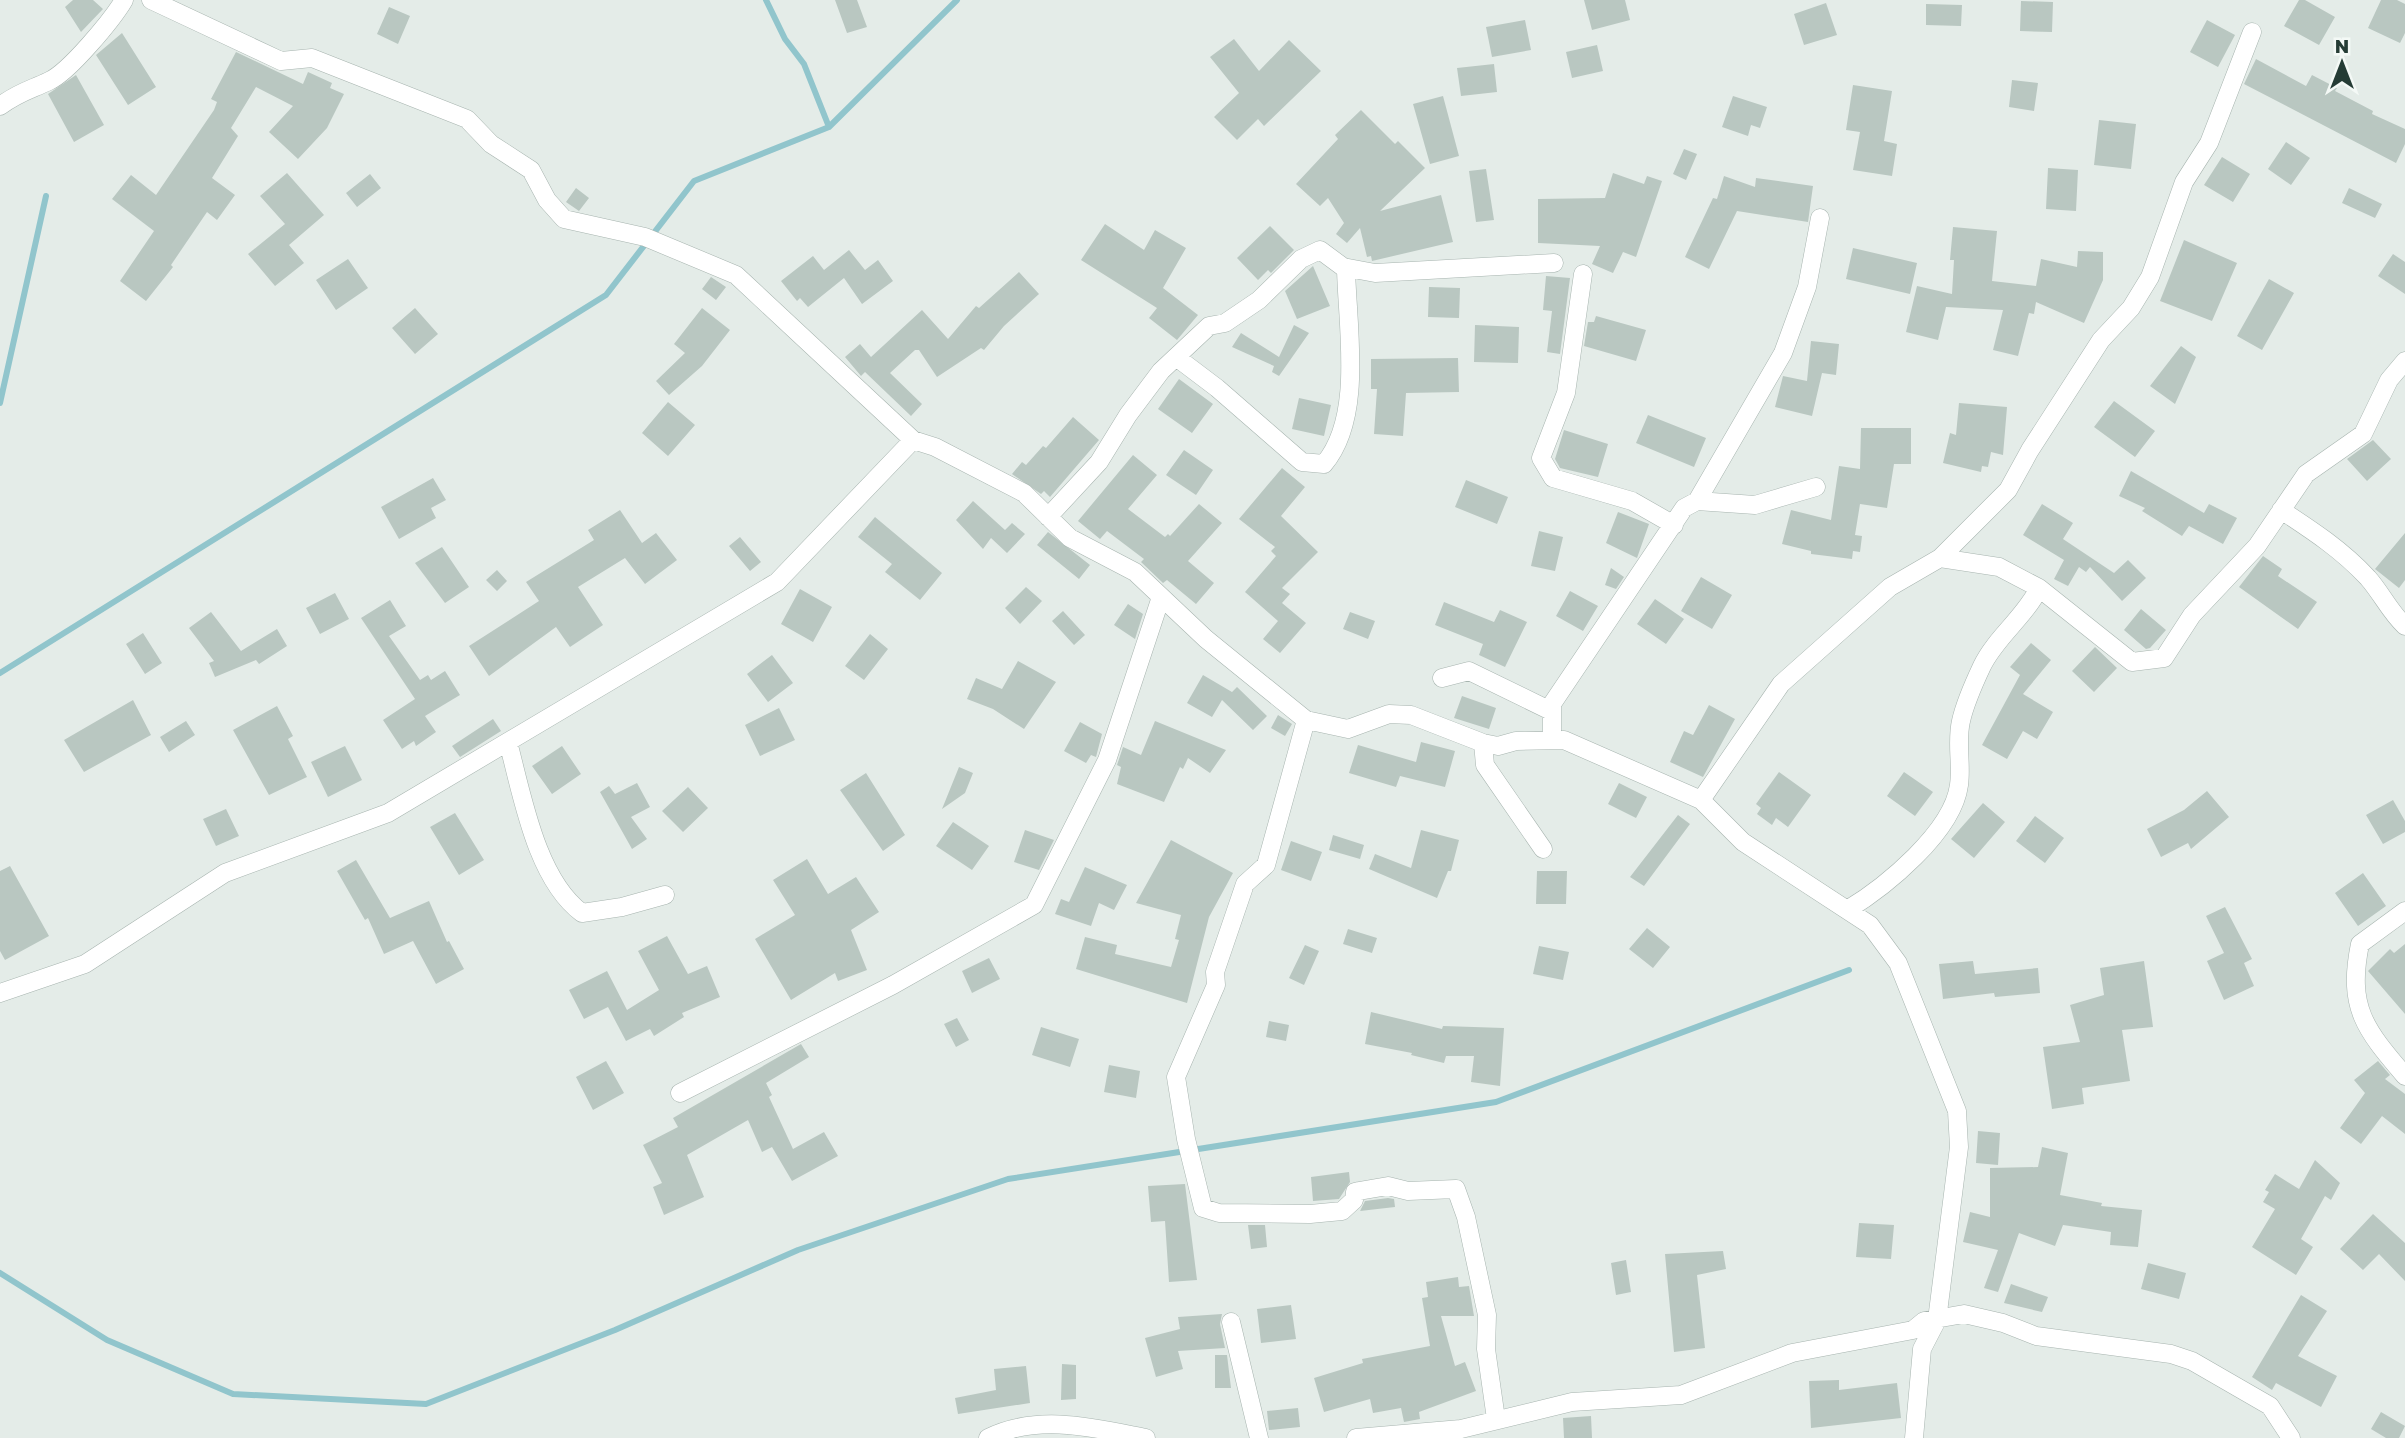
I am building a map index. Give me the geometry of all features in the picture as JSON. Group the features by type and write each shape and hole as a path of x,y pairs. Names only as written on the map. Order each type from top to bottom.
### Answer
{"street":[{"path":"0,106 32,86 50,81 85,48 124,0"},
{"path":"151,0 281,61 312,58 467,119 491,144 531,170 547,200 564,219 645,237 736,275 913,440 936,447 1024,493 1070,538 1135,572 1206,639 1307,720 1349,729 1389,714 1411,715 1497,746 1516,741 1552,739 1576,744 1701,800 1742,842 1870,925 1898,962 1957,1111 1959,1147 1937,1320 1922,1349 1914,1438"},
{"path":"1701,800 1781,684 1890,587 1940,558 2008,490 2030,450 2101,340 2131,308 2150,277 2184,182 2208,143 2252,32"},
{"path":"1697,502 1783,353 1807,287 1820,218"},
{"path":"1048,517 1099,462 1128,415 1161,371 1209,326 1225,323 1259,300 1301,259 1320,250 1346,268 1375,272 1554,263"},
{"path":"1176,357 1217,388 1302,462 1324,464 1335,452 1343,428 1349,377 1346,268"},
{"path":"1583,274 1566,393 1541,458 1553,478 1632,502 1674,526"},
{"path":"1940,558 1999,567 2039,588 2132,662 2164,658 2192,615 2257,546 2305,474 2363,434 2389,380 2405,361"},
{"path":"0,993 85,964 225,873 388,813 777,582 913,440"},
{"path":"1552,739 1552,704 1684,508 1697,502 1755,505 1816,487"},
{"path":"2281,510 2336,545 2371,581 2390,612 2405,626"},
{"path":"1847,910 1869,897 1917,854 1951,812 1959,787 1960,722 1983,664 2032,602 2039,588"},
{"path":"680,1093 893,985 1034,905 1107,760 1161,597"},
{"path":"1442,678 1469,671 1551,711"},
{"path":"1307,720 1266,865 1245,884 1215,972 1216,985 1176,1077 1186,1139 1203,1208 1219,1213 1310,1214 1342,1211 1354,1200 1355,1192 1388,1186 1408,1191 1456,1189 1466,1217 1487,1315 1486,1349 1496,1419"},
{"path":"508,742 536,843 568,903 582,913 622,907 665,895"},
{"path":"1483,743 1485,765 1543,849"},
{"path":"2405,911 2360,944 2354,972 2359,1014 2405,1076"},
{"path":"1356,1438 1461,1429 1572,1402 1681,1395 1792,1353 1913,1330 1924,1321 1964,1314 2003,1323 2036,1336 2150,1350 2192,1361 2270,1406 2291,1438"},
{"path":"1231,1322 1259,1438"},
{"path":"988,1438 1034,1424 1068,1424 1146,1438"}],"building":[{"path":"73,0 93,0 103,9 81,32 65,7"},
{"path":"835,0 857,0 867,27 847,33"},
{"path":"1584,0 1625,0 1630,20 1592,30"},
{"path":"2299,0 2305,0 2335,17 2319,45 2284,26"},
{"path":"2381,0 2397,0 2405,4 2405,33 2400,43 2368,28"},
{"path":"2021,1 2053,2 2052,32 2020,31"},
{"path":"1826,3 1837,35 1804,45 1794,14"},
{"path":"1926,4 1962,5 1961,26 1926,25"},
{"path":"389,7 410,16 398,44 377,34"},
{"path":"1525,20 1531,50 1492,57 1486,27"},
{"path":"2207,20 2235,35 2218,67 2190,52"},
{"path":"122,33 156,87 128,105 96,55"},
{"path":"1234,39 1259,71 1289,40 1321,71 1264,126 1258,119 1237,140 1214,117 1239,93 1210,57"},
{"path":"1597,45 1603,71 1572,78 1566,52"},
{"path":"236,52 303,84 308,72 332,83 330,88 344,94 327,128 298,159 269,132 293,106 256,87 231,128 238,136 212,178 235,195 217,220 207,212 171,265 173,267 146,301 120,281 154,231 112,199 131,175 156,195 214,110 217,102 211,99"},
{"path":"2256,59 2306,86 2312,75 2373,111 2372,114 2405,129 2405,144 2396,163 2244,84"},
{"path":"1494,64 1497,92 1461,96 1457,68"},
{"path":"76,75 104,125 74,142 48,94"},
{"path":"2012,80 2038,83 2034,111 2009,107"},
{"path":"1853,85 1892,91 1884,141 1897,144 1892,176 1853,170 1860,132 1846,130"},
{"path":"1443,96 1459,156 1430,164 1413,104"},
{"path":"1733,96 1767,107 1760,128 1751,125 1748,136 1722,127"},
{"path":"1361,110 1395,144 1398,141 1425,168 1380,211 1441,195 1453,242 1372,261 1371,256 1367,257 1360,228 1347,243 1336,234 1344,223 1328,198 1320,206 1296,184 1338,139 1335,135"},
{"path":"2099,120 2136,124 2131,169 2094,165"},
{"path":"2286,142 2310,158 2291,185 2268,169"},
{"path":"1684,149 1697,154 1686,180 1673,174"},
{"path":"2222,157 2250,174 2233,202 2204,185"},
{"path":"2048,168 2078,170 2076,211 2046,209"},
{"path":"1486,169 1494,220 1476,222 1469,171"},
{"path":"287,173 324,215 289,245 304,263 275,286 248,254 285,224 260,196"},
{"path":"1613,173 1644,184 1647,176 1662,181 1636,257 1623,252 1613,273 1592,264 1600,246 1538,243 1538,199 1605,198"},
{"path":"370,174 381,188 357,207 346,193"},
{"path":"1724,176 1755,187 1756,178 1813,186 1808,222 1737,211 1709,269 1685,257 1713,198 1717,199"},
{"path":"576,188 589,198 579,211 566,202"},
{"path":"2349,188 2382,204 2375,218 2342,203"},
{"path":"1105,224 1144,250 1155,230 1186,248 1163,288 1198,315 1177,340 1149,318 1157,308 1081,260"},
{"path":"1270,226 1294,250 1271,273 1268,270 1258,280 1237,258"},
{"path":"1953,227 1997,231 1992,281 2036,286 2041,259 2077,267 2078,251 2103,252 2103,280 2084,323 2036,302 2034,314 2029,313 2018,356 1993,350 2003,310 1946,307 1938,340 1906,332 1917,286 1952,294 1954,260 1950,260"},
{"path":"2184,240 2237,263 2212,321 2160,301"},
{"path":"1853,248 1917,263 1910,294 1846,279"},
{"path":"849,250 865,270 878,260 893,281 862,304 844,278 808,307 800,298 797,301 781,281 813,256 824,270"},
{"path":"2393,254 2405,262 2405,294 2378,276"},
{"path":"348,259 368,288 336,310 316,280"},
{"path":"1313,266 1330,306 1297,319 1285,291"},
{"path":"1019,272 1039,294 1004,326 984,350 981,348 937,377 919,350 915,350 890,373 922,404 911,416 865,372 861,376 845,357 860,344 871,357 922,310 948,339 976,306 979,308"},
{"path":"1546,276 1570,278 1560,354 1547,352 1552,311 1543,310"},
{"path":"711,277 726,287 716,300 702,289"},
{"path":"2269,279 2294,293 2262,350 2237,336"},
{"path":"1429,287 1460,288 1459,318 1428,317"},
{"path":"415,308 438,334 415,354 392,328"},
{"path":"702,308 730,330 702,366 669,395 656,381 685,353 674,344"},
{"path":"1596,316 1646,330 1636,361 1584,346 1588,322 1594,322"},
{"path":"1294,325 1309,333 1279,376 1272,372 1274,366 1232,347 1241,333 1279,357"},
{"path":"1475,325 1519,327 1518,363 1474,362"},
{"path":"1811,341 1839,344 1836,375 1822,373 1812,416 1775,407 1783,376 1807,381"},
{"path":"2181,346 2196,357 2175,404 2150,386"},
{"path":"1458,358 1459,392 1406,393 1403,436 1374,434 1377,389 1371,389 1371,359"},
{"path":"1179,379 1213,404 1192,433 1158,409"},
{"path":"1299,398 1331,405 1324,436 1292,429"},
{"path":"2114,401 2155,431 2135,457 2094,427"},
{"path":"668,402 695,425 668,456 642,433"},
{"path":"1959,403 2007,407 2003,455 1991,452 1988,467 1982,466 1981,472 1943,463 1950,433 1956,435"},
{"path":"1648,415 1706,438 1694,467 1636,443"},
{"path":"1073,417 1099,440 1050,497 1012,474 1022,462 1026,465 1043,446 1046,448"},
{"path":"1861,428 1911,428 1911,464 1894,464 1887,508 1860,504 1855,535 1862,536 1860,552 1853,551 1852,559 1811,554 1811,551 1782,544 1791,510 1831,520 1839,466 1860,469"},
{"path":"1564,430 1608,444 1598,477 1560,468 1555,459"},
{"path":"2373,440 2391,459 2367,481 2347,459"},
{"path":"1184,450 1213,470 1196,495 1166,475"},
{"path":"1133,455 1157,475 1128,509 1165,537 1168,534 1170,536 1199,504 1222,523 1188,561 1214,583 1196,604 1167,580 1163,583 1141,562 1144,559 1107,531 1100,539 1078,521"},
{"path":"1282,468 1305,487 1281,516 1318,552 1282,588 1290,594 1282,603 1306,623 1280,653 1263,639 1278,621 1245,592 1276,556 1271,551 1275,547 1239,519"},
{"path":"2131,471 2204,513 2209,504 2237,518 2223,544 2189,526 2182,536 2142,511 2145,508 2119,496"},
{"path":"433,478 446,500 431,508 436,518 399,539 381,507"},
{"path":"1466,480 1508,497 1497,524 1455,507"},
{"path":"973,501 1005,530 1012,523 1025,534 1007,553 991,538 983,549 956,520"},
{"path":"2042,504 2073,523 2063,539 2114,573 2128,560 2146,578 2122,601 2090,567 2086,572 2079,567 2068,586 2054,579 2064,560 2023,535"},
{"path":"620,510 642,543 656,533 677,560 645,584 625,558 578,587 603,625 570,647 556,627 489,676 469,646 539,601 526,582 594,540 588,530"},
{"path":"1618,512 1649,524 1637,558 1606,543"},
{"path":"875,517 942,573 920,600 885,572 892,564 858,537"},
{"path":"1539,531 1563,537 1555,571 1531,566"},
{"path":"1048,532 1090,565 1079,579 1037,545"},
{"path":"2405,533 2405,580 2399,588 2375,569"},
{"path":"740,537 761,562 750,571 729,546"},
{"path":"442,547 469,587 445,603 415,563"},
{"path":"2263,556 2282,569 2278,576 2317,602 2298,629 2239,587"},
{"path":"1611,568 1624,577 1616,589 1605,585"},
{"path":"497,570 507,581 497,591 486,580"},
{"path":"1701,577 1732,595 1712,629 1681,611"},
{"path":"1026,587 1042,601 1020,624 1005,608"},
{"path":"800,589 832,607 813,642 781,624"},
{"path":"1570,591 1598,606 1583,631 1556,616"},
{"path":"335,593 349,619 320,634 306,608"},
{"path":"1655,599 1684,619 1666,644 1637,624"},
{"path":"390,600 406,626 389,636 420,680 428,675 431,680 445,671 460,695 425,716 436,732 416,746 414,741 402,749 383,720 415,699 361,618"},
{"path":"1444,602 1494,622 1500,610 1527,622 1505,667 1479,655 1483,644 1435,625"},
{"path":"1128,604 1143,614 1135,639 1114,625"},
{"path":"2141,609 2166,630 2146,649 2124,630"},
{"path":"1063,611 1085,635 1074,645 1052,621"},
{"path":"211,612 241,651 277,629 287,646 259,664 256,660 215,677 209,663 214,661 189,628"},
{"path":"1350,612 1375,621 1368,639 1343,629"},
{"path":"143,633 162,663 145,674 126,644"},
{"path":"870,634 888,649 864,680 845,666"},
{"path":"2031,643 2051,660 2023,694 2053,712 2037,739 2023,731 2007,759 1982,745 2020,675 2010,667"},
{"path":"2095,647 2117,668 2094,692 2072,671"},
{"path":"772,655 793,683 768,702 747,674"},
{"path":"1018,661 1056,682 1024,729 993,709 967,699 976,678 1002,689"},
{"path":"1203,675 1232,692 1237,687 1267,716 1253,730 1222,700 1212,717 1187,703"},
{"path":"1462,696 1496,708 1489,729 1454,718"},
{"path":"133,700 151,735 84,772 64,740"},
{"path":"1709,705 1735,719 1703,777 1670,762 1684,731 1693,735"},
{"path":"277,706 293,736 288,739 307,777 269,795 233,730"},
{"path":"779,708 795,740 760,756 745,725"},
{"path":"1278,715 1292,724 1285,736 1271,728"},
{"path":"493,719 501,731 460,757 452,746"},
{"path":"186,721 195,735 169,752 160,737"},
{"path":"1155,721 1226,750 1210,773 1188,758 1183,769 1180,767 1164,802 1117,784 1121,767 1117,765 1123,747 1141,755"},
{"path":"1080,722 1102,734 1096,757 1091,755 1086,763 1064,751"},
{"path":"1421,742 1455,751 1445,787 1400,776 1396,787 1349,773 1358,745 1416,762"},
{"path":"345,746 362,780 328,797 311,762"},
{"path":"562,746 581,774 552,794 532,766"},
{"path":"959,767 973,773 965,793 942,809"},
{"path":"1779,772 1811,795 1788,827 1776,818 1772,825 1757,814 1761,808 1756,804"},
{"path":"1904,772 1933,792 1915,816 1887,796"},
{"path":"866,773 905,835 883,851 840,790"},
{"path":"637,783 650,807 631,817 647,839 632,849 600,792 609,786 615,794"},
{"path":"1619,783 1647,797 1636,818 1608,804"},
{"path":"688,787 708,808 683,832 662,811"},
{"path":"2207,791 2229,817 2191,849 2188,843 2161,857 2147,829 2184,810"},
{"path":"2393,800 2405,821 2405,832 2383,844 2366,815"},
{"path":"1983,803 2005,822 1974,858 1951,839"},
{"path":"226,809 239,836 216,846 203,819"},
{"path":"455,813 484,860 459,875 430,827"},
{"path":"1678,815 1690,824 1644,886 1630,877"},
{"path":"2035,816 2064,838 2045,863 2016,841"},
{"path":"953,822 989,846 972,870 936,846"},
{"path":"1025,830 1054,840 1039,870 1014,862"},
{"path":"1421,830 1459,840 1451,871 1448,871 1437,898 1369,869 1375,854 1411,868"},
{"path":"1333,835 1364,845 1360,859 1329,850"},
{"path":"1171,840 1233,873 1209,917 1187,1003 1076,969 1085,937 1117,945 1115,954 1171,967 1179,940 1175,939 1181,915 1136,903"},
{"path":"1291,841 1322,852 1311,881 1281,870"},
{"path":"807,859 828,894 856,877 879,912 851,930 867,970 838,981 835,973 791,1000 755,939 795,915 773,880"},
{"path":"356,860 390,918 429,901 447,942 449,941 464,969 436,984 413,941 384,954 368,918 365,920 337,871"},
{"path":"10,866 49,936 5,960 0,951 0,871"},
{"path":"1085,867 1127,885 1114,910 1099,903 1091,926 1055,914 1061,899 1069,902"},
{"path":"1537,871 1567,871 1566,904 1536,904"},
{"path":"2363,873 2386,906 2358,926 2335,893"},
{"path":"2225,907 2252,959 2244,963 2254,986 2224,1000 2207,961 2224,953 2206,916"},
{"path":"1647,928 1670,947 1653,968 1629,949"},
{"path":"1348,929 1377,938 1372,953 1343,944"},
{"path":"667,936 688,974 707,966 720,997 682,1013 684,1017 654,1036 650,1029 626,1041 608,1007 584,1019 569,990 607,971 627,1010 659,990 638,951"},
{"path":"2405,944 2405,1014 2368,971 2390,949 2394,953"},
{"path":"1305,945 1319,951 1304,985 1289,978"},
{"path":"1539,946 1569,952 1563,980 1533,974"},
{"path":"989,958 1000,979 972,993 962,971"},
{"path":"1973,961 1975,974 2038,968 2040,993 1995,997 1994,993 1943,999 1939,964"},
{"path":"2144,961 2153,1027 2122,1030 2130,1081 2082,1088 2084,1104 2052,1109 2043,1047 2080,1042 2070,1005 2104,995 2100,968"},
{"path":"1371,1012 1442,1029 1443,1026 1504,1028 1500,1086 1471,1082 1474,1056 1446,1056 1444,1063 1411,1055 1412,1053 1365,1044"},
{"path":"957,1018 969,1040 956,1047 944,1024"},
{"path":"1269,1021 1289,1025 1286,1041 1266,1037"},
{"path":"1041,1027 1079,1039 1070,1067 1032,1055"},
{"path":"801,1044 809,1057 766,1083 772,1095 769,1097 793,1149 824,1132 838,1156 792,1181 772,1147 762,1152 748,1120 687,1155 704,1197 664,1215 653,1187 662,1183 643,1145 678,1127 673,1118"},
{"path":"606,1061 624,1093 593,1110 576,1077"},
{"path":"2378,1061 2390,1075 2385,1079 2405,1094 2405,1134 2382,1116 2361,1144 2340,1128 2365,1093 2354,1080"},
{"path":"1109,1065 1140,1071 1136,1098 1104,1092"},
{"path":"1978,1131 2000,1133 1998,1165 1976,1163"},
{"path":"2042,1147 2068,1153 2060,1195 2102,1203 2101,1206 2142,1210 2138,1247 2110,1245 2111,1232 2063,1225 2055,1246 2019,1233 1998,1292 1984,1288 1998,1250 1963,1242 1970,1212 1990,1217 1990,1168 2038,1167"},
{"path":"2315,1160 2340,1183 2331,1200 2325,1196 2301,1239 2313,1247 2296,1275 2252,1247 2275,1209 2263,1202 2269,1192 2265,1190 2275,1174 2299,1189"},
{"path":"1349,1172 1350,1182 1339,1199 1313,1201 1311,1177"},
{"path":"1185,1184 1197,1280 1169,1282 1165,1221 1151,1222 1148,1186"},
{"path":"1394,1199 1395,1207 1360,1211 1365,1201"},
{"path":"2373,1214 2405,1243 2405,1281 2379,1254 2363,1270 2340,1249"},
{"path":"1859,1223 1894,1225 1891,1259 1856,1257"},
{"path":"1248,1225 1265,1225 1267,1247 1251,1249"},
{"path":"1723,1251 1726,1269 1697,1275 1705,1348 1674,1352 1665,1254"},
{"path":"1626,1260 1631,1292 1616,1295 1611,1263"},
{"path":"2148,1263 2186,1273 2179,1299 2141,1289"},
{"path":"1458,1277 1459,1287 1469,1286 1474,1316 1441,1316 1455,1366 1465,1362 1476,1391 1419,1412 1420,1419 1404,1422 1401,1408 1373,1413 1370,1399 1324,1412 1314,1378 1363,1363 1362,1359 1430,1346 1422,1298 1428,1297 1426,1282"},
{"path":"2011,1284 2048,1297 2042,1312 2004,1303"},
{"path":"2301,1295 2327,1311 2298,1356 2337,1376 2321,1407 2276,1383 2272,1390 2252,1377"},
{"path":"1291,1305 1296,1339 1261,1343 1257,1309"},
{"path":"1222,1314 1220,1324 1225,1348 1178,1351 1183,1369 1156,1377 1145,1338 1180,1329 1178,1317"},
{"path":"1215,1355 1227,1355 1231,1388 1215,1388"},
{"path":"1062,1364 1076,1365 1076,1399 1061,1400"},
{"path":"1026,1366 1030,1403 958,1414 955,1398 996,1390 994,1369"},
{"path":"1839,1380 1839,1390 1897,1383 1901,1418 1811,1428 1809,1381"},
{"path":"1298,1408 1300,1427 1269,1430 1267,1411"},
{"path":"2381,1412 2405,1426 2399,1438 2386,1438 2371,1429"},
{"path":"1591,1416 1592,1438 1564,1438 1563,1418"}],"waterway":[{"path":"766,0 785,39 804,64 829,127"},
{"path":"0,673 606,295 694,181 829,127 957,0"},
{"path":"0,403 46,196"},
{"path":"0,1273 107,1340 233,1394 426,1404 615,1330 798,1250 1008,1179 1496,1102 1849,970"}]}
